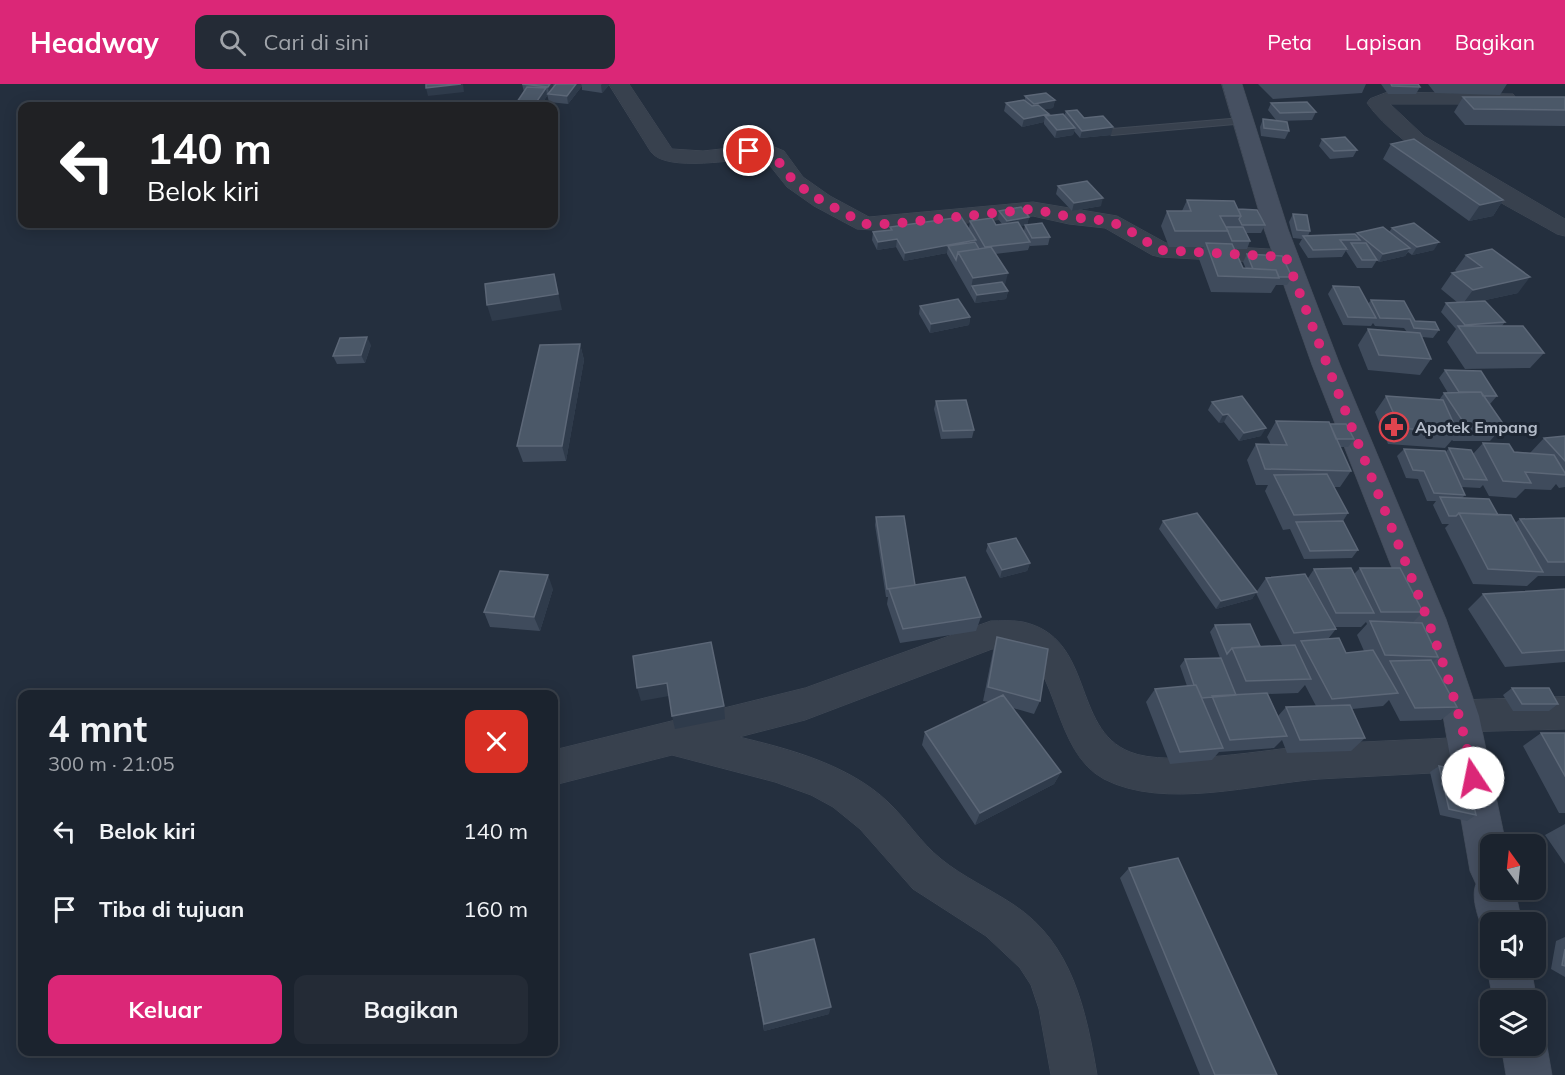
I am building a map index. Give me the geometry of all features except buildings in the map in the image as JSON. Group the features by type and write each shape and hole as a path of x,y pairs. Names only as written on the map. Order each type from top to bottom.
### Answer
{"main road":[{"path":"1232,84 1286,257 1326,365 1429,619 1461,716 1484,834"},
{"path":"1526,1056 1529,1075"}],"street":[{"path":"619,84 667,155 691,157 767,150 776,156 795,183 822,201 865,224 890,224 1033,209 1076,218 1108,221 1122,226 1160,250 1286,257"},
{"path":"1520,99 1388,98 1377,103 1417,140 1462,170 1565,229"},
{"path":"558,767 805,705 992,635 1008,633 1023,634 1035,639 1048,649 1091,744 1099,754 1127,771 1160,776 1318,762 1469,754"},
{"path":"1461,716 1565,714"},
{"path":"673,739 792,770 832,786 867,808 926,873 1003,922 1040,956 1053,979 1063,1011 1074,1075"}],"lane":[{"path":"1112,132 1242,122"}],"place":[{"name":"Apotek Empang","path":"1394,427"}],"route":[{"path":"749,151 767,150 771,152 795,183 822,201 865,224 890,224 1015,209 1033,209 1082,219 1108,221 1122,226 1160,250 1286,257 1326,365 1429,619 1461,716 1473,778"}]}
